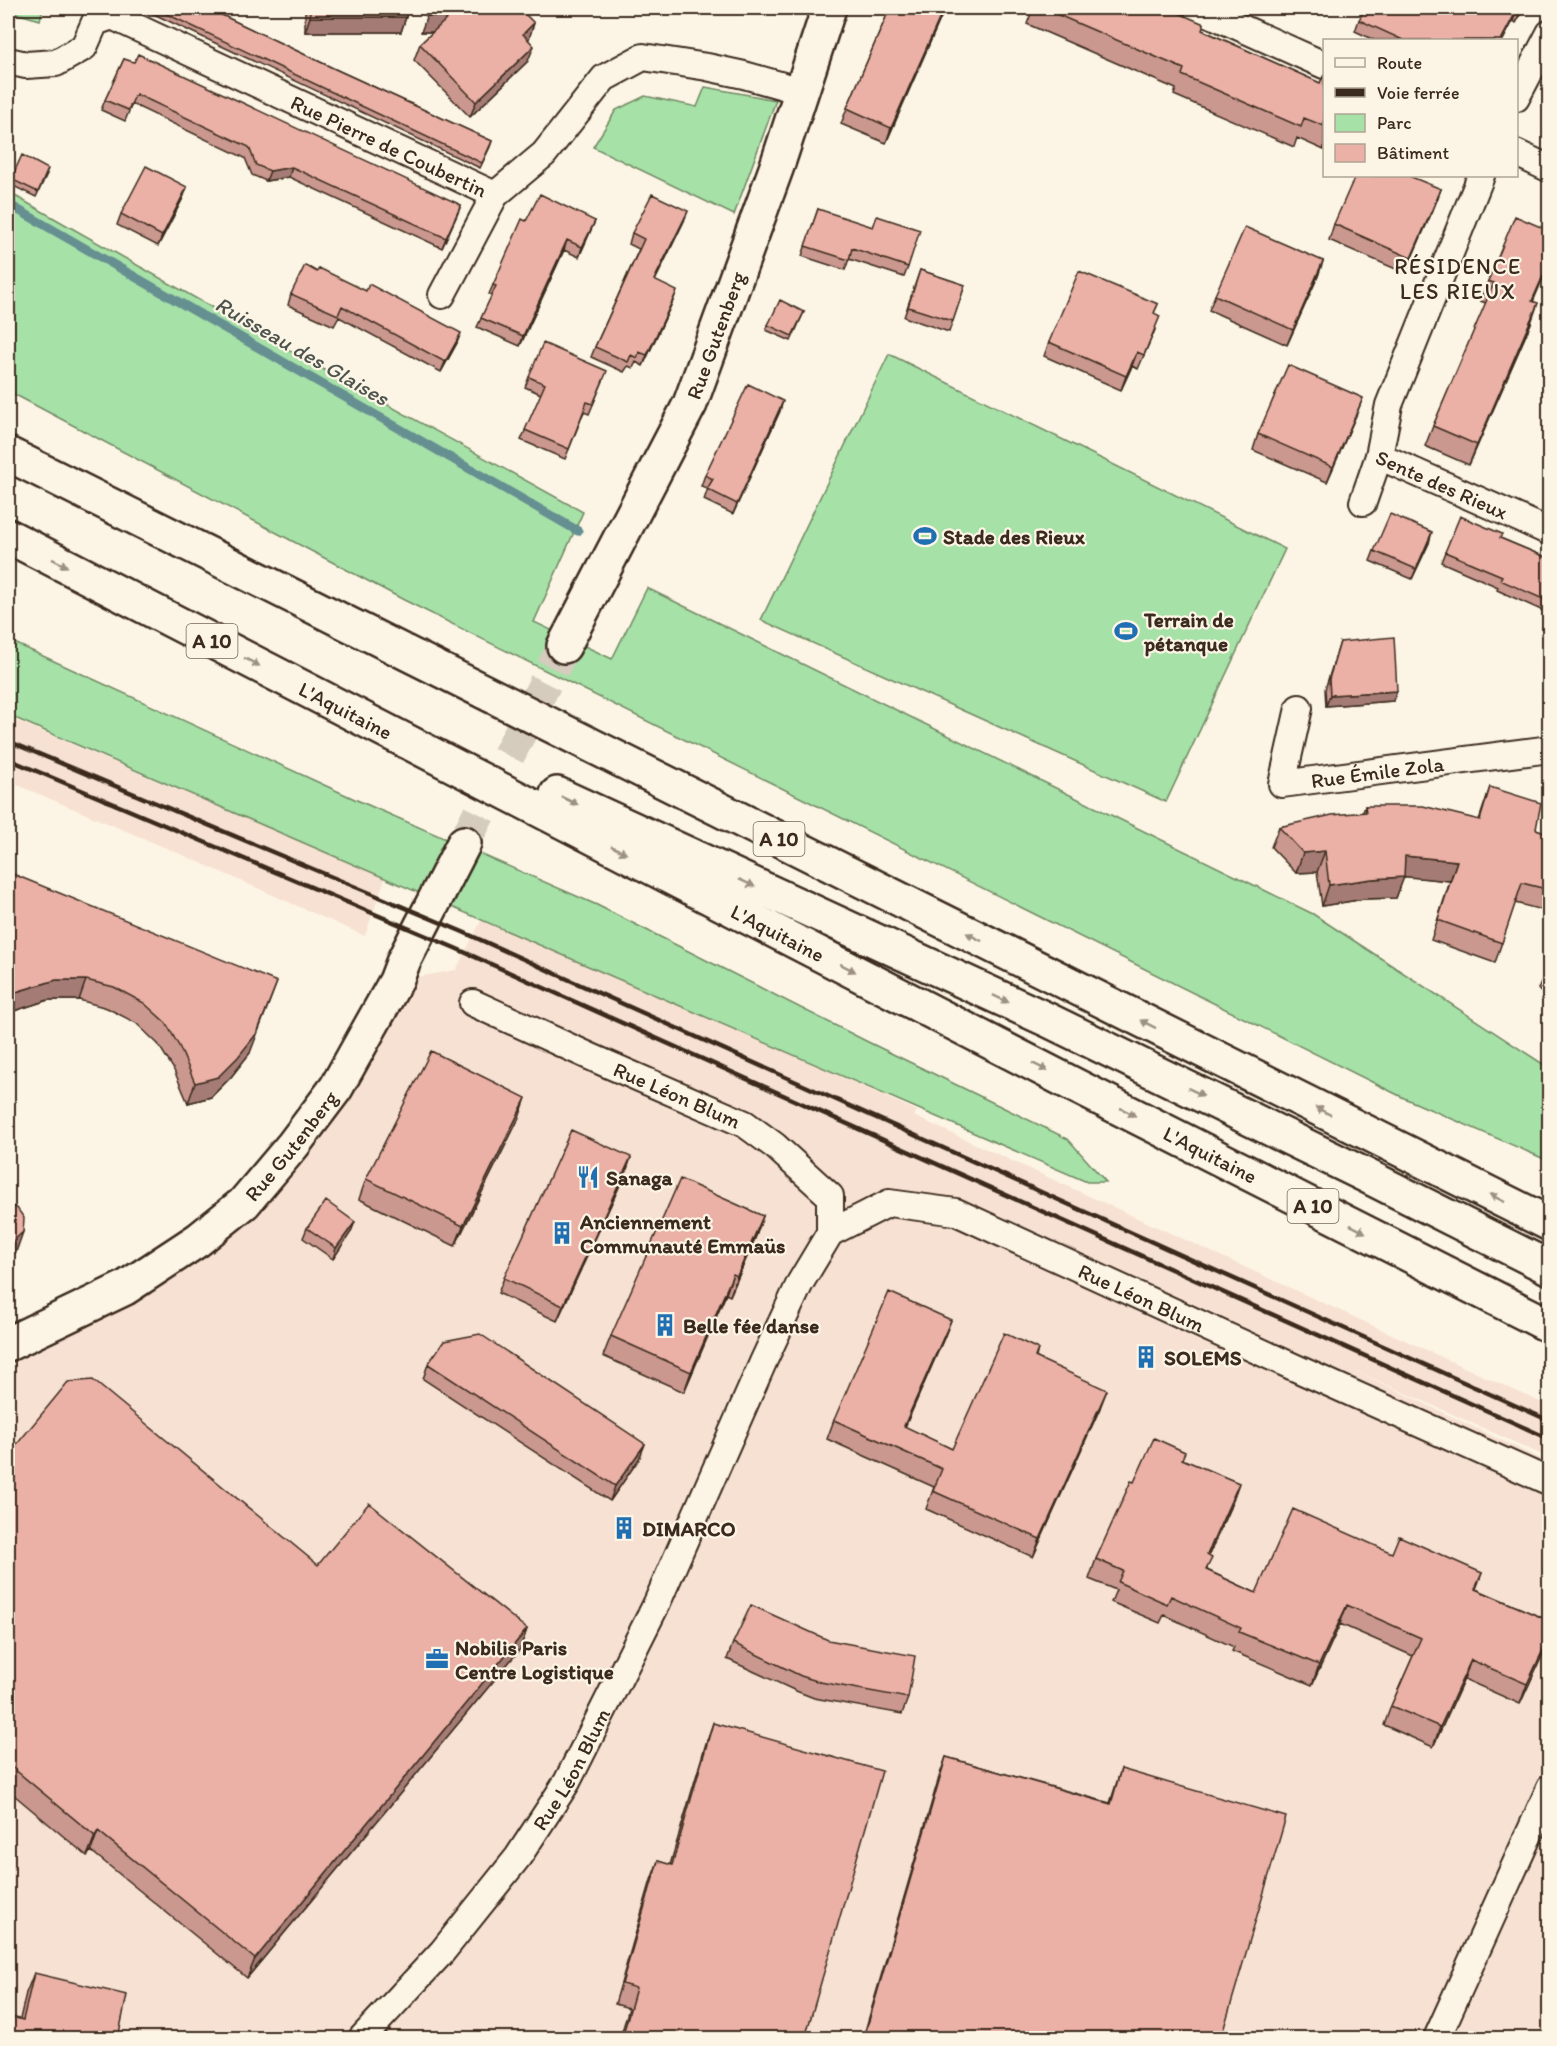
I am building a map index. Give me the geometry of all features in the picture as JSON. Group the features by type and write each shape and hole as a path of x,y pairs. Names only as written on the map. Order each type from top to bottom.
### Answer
{"main road":[{"name":"Rue Gutenberg","path":"564,646 690,404 777,166 829,8"},
{"name":"A 10","path":"8,454 1550,1224"},
{"name":"L'Aquitaine","path":"8,537 1076,1086 1550,1326"},
{"path":"417,746 491,763 1048,1020 1550,1268"},
{"name":"Rue Gutenberg","path":"8,1344 125,1288 198,1240 244,1203 293,1145 336,1088 396,981 404,960 464,843"}],"street":[{"path":"1197,8 1323,65"},
{"name":"Rue Pierre de Coubertin","path":"8,61 26,65 56,63 84,47 95,22 112,12 495,195 544,154 604,78 643,57 716,69 801,91"},
{"path":"1518,94 1550,33"},
{"path":"1518,154 1550,169"},
{"name":"Sente des Rieux","path":"1481,177 1389,405 1379,456 1550,532"},
{"path":"442,295 495,195"},
{"path":"1363,502 1379,456"},
{"name":"Rue Émile Zola","path":"1299,708 1282,784 1550,749"},
{"name":"Rue Léon Blum","path":"362,2038 442,1952 518,1857 567,1782 656,1605 800,1283 830,1233 830,1196 775,1146 745,1124 473,1003"},
{"name":"Rue Léon Blum","path":"830,1233 889,1203 956,1212 1298,1370 1550,1482"},
{"path":"1437,2038 1550,1788"}],"shaded area":[{"path":"8,717 385,878 365,936 8,781"},
{"path":"483,917 917,1111 914,1116 1549,1406 1549,1458 1346,1366 1549,1463 1549,2038 8,2038 8,1344 244,1203 396,981 456,970"}],"green space":[{"path":"8,8 43,8 40,20 8,11"},
{"path":"705,87 776,100 734,215 593,147 616,110 645,96 697,107"},
{"path":"8,192 259,334 583,512 534,622 612,659 647,588 1313,914 1549,1068 1549,1161 1404,1098 404,600 8,391"},
{"path":"889,354 1285,549 1166,802 761,620"},
{"path":"8,640 359,801 597,905 868,1042 1068,1139 1106,1182 1087,1182 8,715"}],"building":[{"path":"154,8 207,8 492,141 482,163"},
{"path":"310,8 406,8 406,17 310,17"},
{"path":"436,8 519,8 534,23 523,34 534,46 476,102 420,44 450,16 427,16"},
{"path":"890,8 944,8 891,128 847,108"},
{"path":"1042,8 1167,8 1204,24 1202,30 1320,83 1323,77 1323,126 1304,118 1301,127 1182,75 1184,69"},
{"path":"1365,8 1522,8 1520,11 1517,10 1502,39 1401,39 1359,20"},
{"path":"138,54 461,205 446,238 292,167 270,171 256,165 249,147 136,94 128,110 105,100 124,59 134,62"},
{"path":"22,155 48,169 38,192 11,179"},
{"path":"146,166 187,187 162,236 121,214"},
{"path":"1355,177 1411,177 1441,189 1411,258 1334,224"},
{"path":"540,194 595,221 582,247 567,240 523,336 481,318 522,219 526,221"},
{"path":"652,194 688,211 654,280 677,291 647,355 639,352 637,358 631,355 628,362 595,347 644,239 632,233"},
{"path":"818,209 873,227 877,216 920,230 908,267 852,248 849,260 805,246"},
{"path":"1515,216 1550,231 1550,260 1532,301 1538,303 1477,445 1433,426 1494,283 1488,281"},
{"path":"1245,227 1323,261 1293,330 1215,295"},
{"path":"305,265 317,272 319,268 366,291 369,284 461,333 445,362 342,306 338,315 291,294"},
{"path":"920,270 965,285 953,321 908,307"},
{"path":"1079,271 1158,304 1154,313 1160,316 1144,355 1137,352 1126,376 1049,342"},
{"path":"780,300 804,312 792,336 768,325"},
{"path":"543,343 607,371 593,404 587,402 569,449 525,430 545,384 529,377"},
{"path":"1288,365 1363,398 1333,467 1258,434"},
{"path":"748,384 783,401 737,504 707,489 713,479 705,475"},
{"path":"1390,514 1432,532 1416,569 1374,551"},
{"path":"1460,516 1502,534 1500,538 1550,559 1550,602 1500,580 1502,576 1445,552"},
{"path":"1394,637 1397,691 1330,695 1329,679 1340,642"},
{"path":"1490,787 1541,803 1536,829 1550,834 1550,890 1522,883 1502,943 1438,920 1457,861 1405,856 1404,877 1329,885 1325,851 1303,853 1279,827 1332,815 1366,812 1365,806 1423,806 1480,820"},
{"path":"8,872 277,982 257,1033 218,1077 195,1083 166,1023 144,1003 114,987 86,980 56,980 8,996"},
{"path":"431,1051 526,1098 463,1226 366,1179"},
{"name":"Anciennement Communauté Emmaüs","path":"571,1130 631,1157 563,1306 504,1278"},
{"name":"Belle fée danse","path":"680,1179 763,1216 737,1276 733,1274 691,1372 611,1336"},
{"path":"326,1201 355,1222 336,1248 307,1228"},
{"path":"8,1204 17,1208 24,1218 23,1232 8,1244"},
{"path":"889,1292 951,1320 904,1426 952,1449 1004,1333 1038,1349 1035,1357 1107,1390 1040,1539 933,1491 942,1469 834,1420"},
{"path":"480,1334 645,1444 615,1486 428,1364 444,1341"},
{"path":"93,1380 318,1565 369,1503 527,1629 255,1959 98,1831 95,1836 8,1764 8,1453 68,1382"},
{"path":"1154,1438 1185,1452 1182,1459 1239,1483 1207,1555 1212,1558 1206,1570 1256,1593 1293,1509 1392,1553 1399,1536 1482,1573 1475,1589 1550,1621 1550,1635 1527,1684 1471,1660 1440,1727 1391,1706 1421,1638 1347,1605 1319,1665 1239,1632 1241,1628 1171,1596 1167,1604 1118,1582 1123,1571 1096,1559 1131,1481 1134,1482"},
{"path":"751,1605 828,1640 915,1656 908,1698 820,1682 801,1676 733,1643"},
{"path":"713,1723 882,1771 805,2038 622,2038 636,1988 622,1984 658,1861 672,1865"},
{"path":"946,1757 1111,1804 1121,1769 1286,1817 1221,2038 864,2038"},
{"path":"34,1973 127,1995 118,2038 94,2035 93,2038 8,2038 8,2016 23,2020"}],"waterway":[{"name":"Ruisseau des Glaises","path":"8,204 578,531"}],"tunnel":[{"path":"464,843 564,646"}],"railway":[{"path":"8,741 463,932 1550,1421"},
{"path":"8,759 455,948 1550,1439"}],"place":[{"name":"Stade des Rieux","path":"925,536"},
{"name":"Terrain de pétanque","path":"1126,631"},
{"name":"Sanaga","path":"588,1177"},
{"name":"Anciennement Communauté Emmaüs","path":"562,1233"},
{"name":"Belle fée danse","path":"665,1325"},
{"name":"SOLEMS","path":"1146,1357"},
{"name":"DIMARCO","path":"624,1528"},
{"name":"Nobilis Paris Centre Logistique","path":"437,1659"}],"district":[{"name":"RÉSIDENCE LES RIEUX","path":"1458,278"}]}
